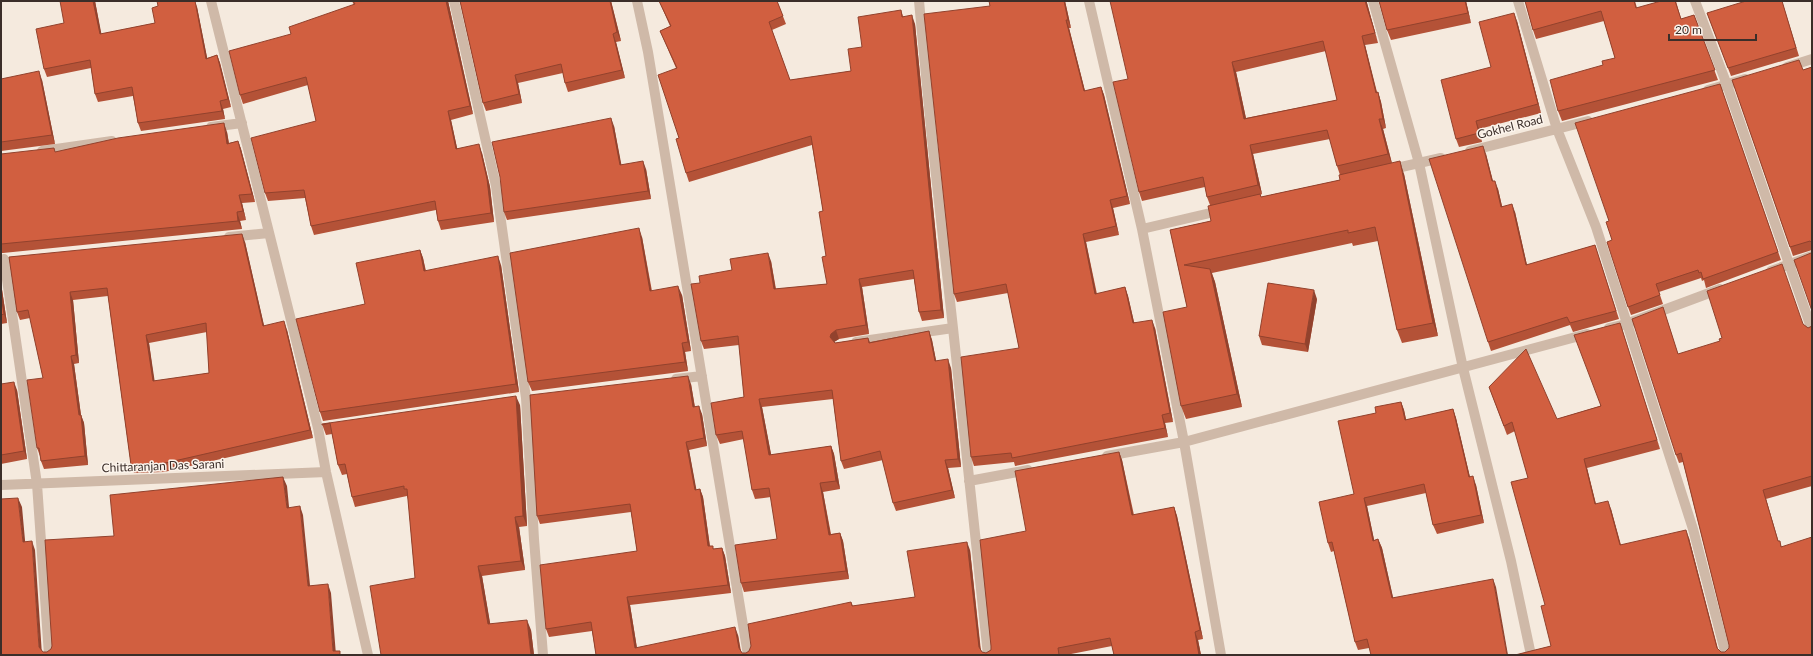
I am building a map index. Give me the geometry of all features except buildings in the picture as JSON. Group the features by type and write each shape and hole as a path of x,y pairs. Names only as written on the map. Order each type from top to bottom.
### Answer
{"street":[{"path":"211,1 269,232 322,428 326,472 368,655"},
{"path":"454,1 496,186 526,398 534,538 543,655"},
{"path":"637,1 648,52 748,655"},
{"path":"919,1 932,139 954,328 988,655"},
{"path":"1089,1 1142,229 1184,442 1222,655"},
{"path":"1373,1 1419,163 1463,368 1511,561 1531,655"},
{"path":"1518,1 1557,129 1596,227 1693,529 1726,655"},
{"path":"1695,1 1727,85 1812,330"},
{"path":"1777,70 1812,59"},
{"path":"1696,93 1756,76"},
{"name":"Gokhel Road","path":"1381,172 1596,119"},
{"path":"203,128 242,123"},
{"path":"33,152 124,139"},
{"path":"1142,229 1235,207"},
{"path":"222,237 269,232"},
{"path":"1759,275 1812,256"},
{"path":"6,259 37,484 49,655"},
{"path":"1100,457 1184,442 1626,324 1730,286"},
{"path":"847,344 954,328"},
{"path":"663,381 702,376"},
{"path":"969,481 1038,468"},
{"name":"Chittaranjan Das Sarani","path":"1,485 326,472"}]}
